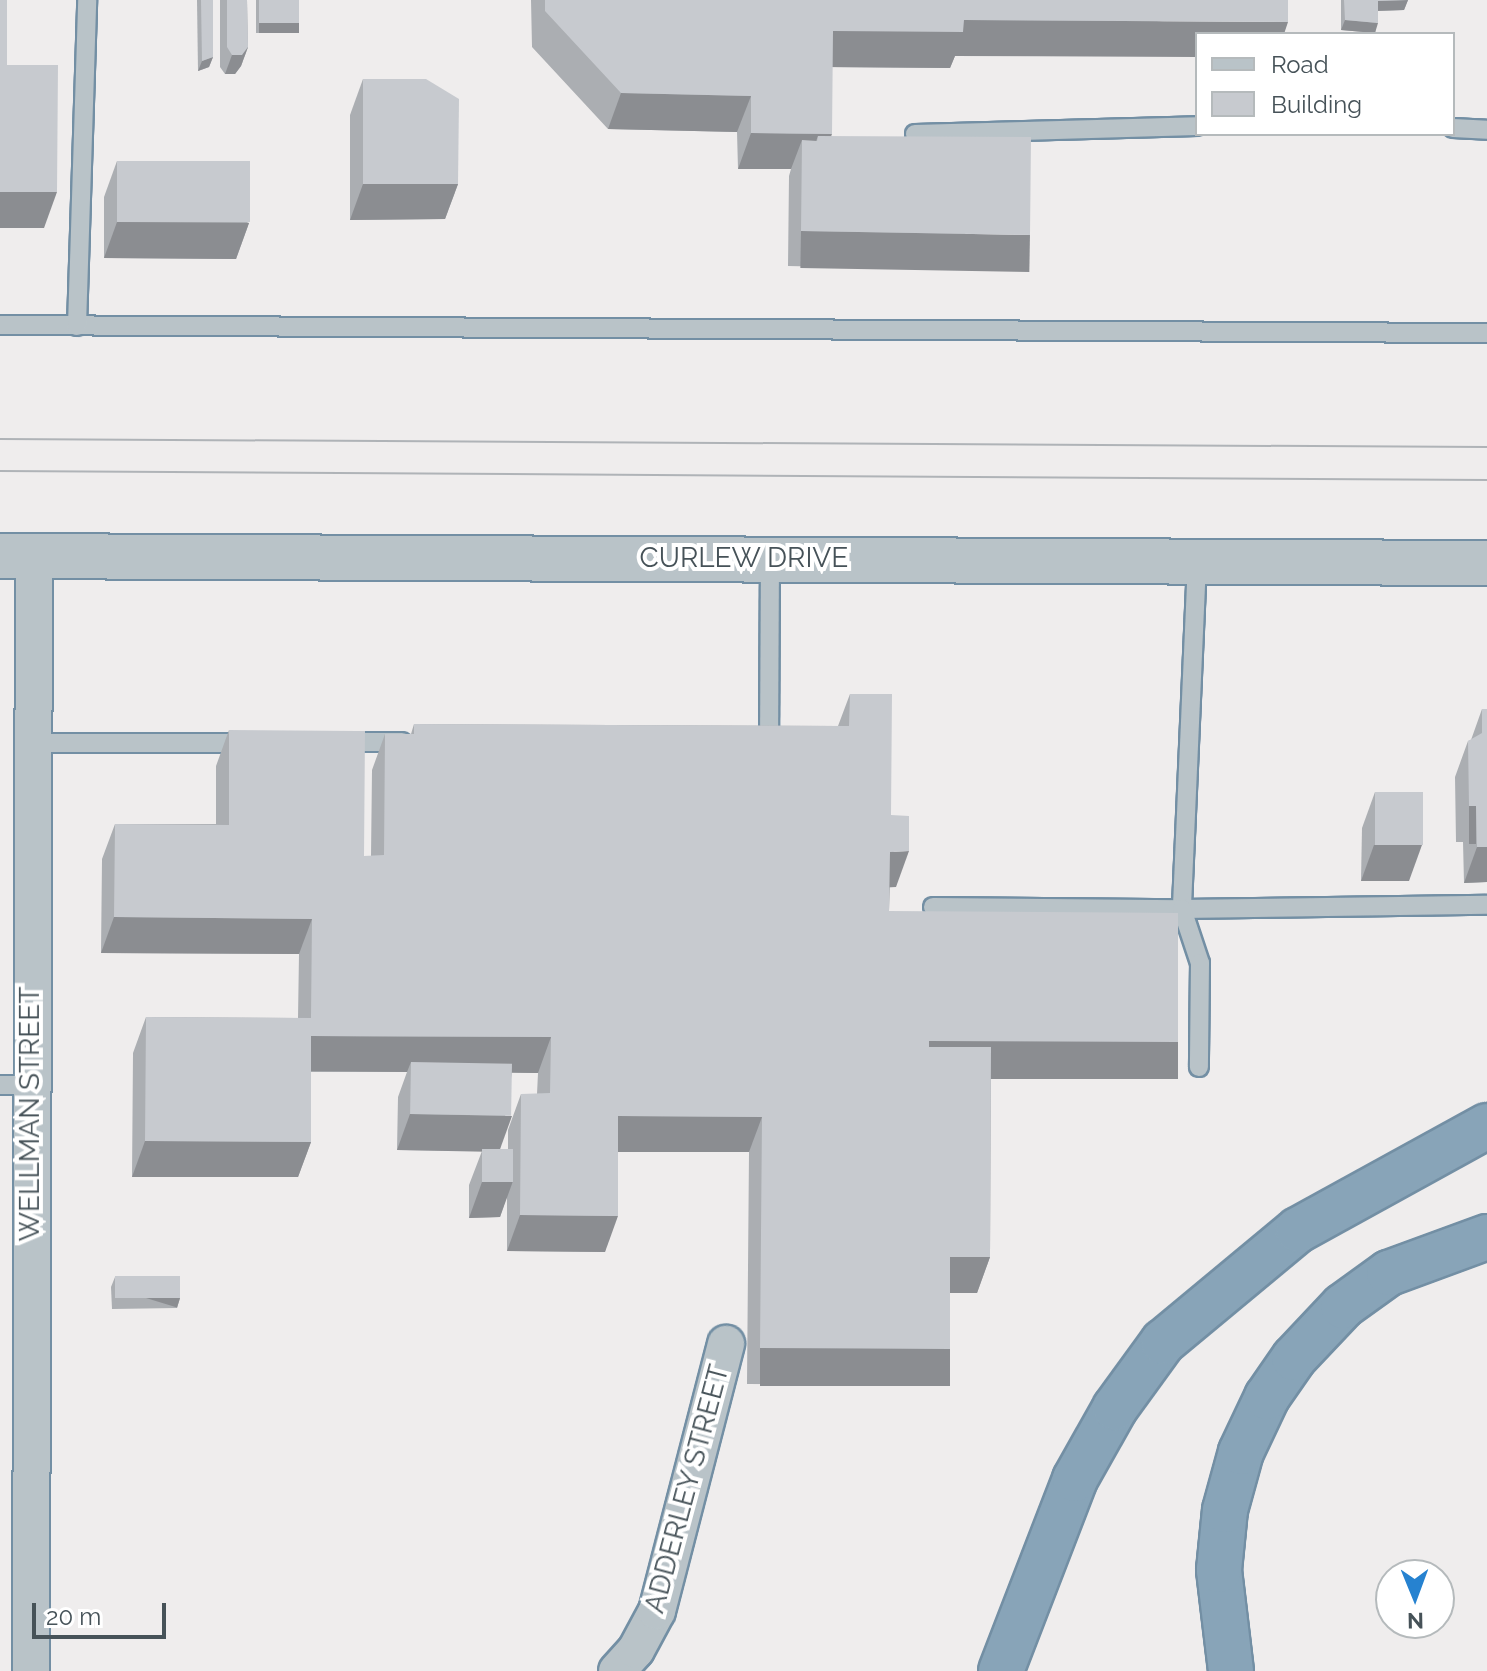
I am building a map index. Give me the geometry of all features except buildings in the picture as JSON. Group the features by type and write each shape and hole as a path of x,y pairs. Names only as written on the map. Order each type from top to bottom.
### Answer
{"highway":[{"path":"1001,1671 1075,1479 1115,1408 1163,1342 1298,1230 1487,1126"},
{"path":"1231,1671 1219,1570 1225,1510 1241,1452 1267,1397 1294,1358 1343,1306 1389,1273 1487,1237"}],"street":[{"name":"CURLEW DRIVE","path":"17,556 1198,559 1487,563"},
{"name":"WELLMAN STREET","path":"17,556 33,743 15,1085 31,1671"},
{"name":"ADDERLEY STREET","path":"617,1671 636,1650 657,1611 726,1344"}],"lane":[{"path":"77,326 87,0"},
{"path":"915,134 1195,126"},
{"path":"1455,128 1487,130"},
{"path":"0,325 1487,333"},
{"path":"769,750 770,558"},
{"path":"1198,559 1182,909 1200,963 1199,1067"},
{"path":"325,743 402,742"},
{"path":"33,743 263,743"},
{"path":"933,907 1182,909 1487,905"}],"tram line":[{"path":"0,439 1487,447"},
{"path":"0,471 1487,480"}]}
